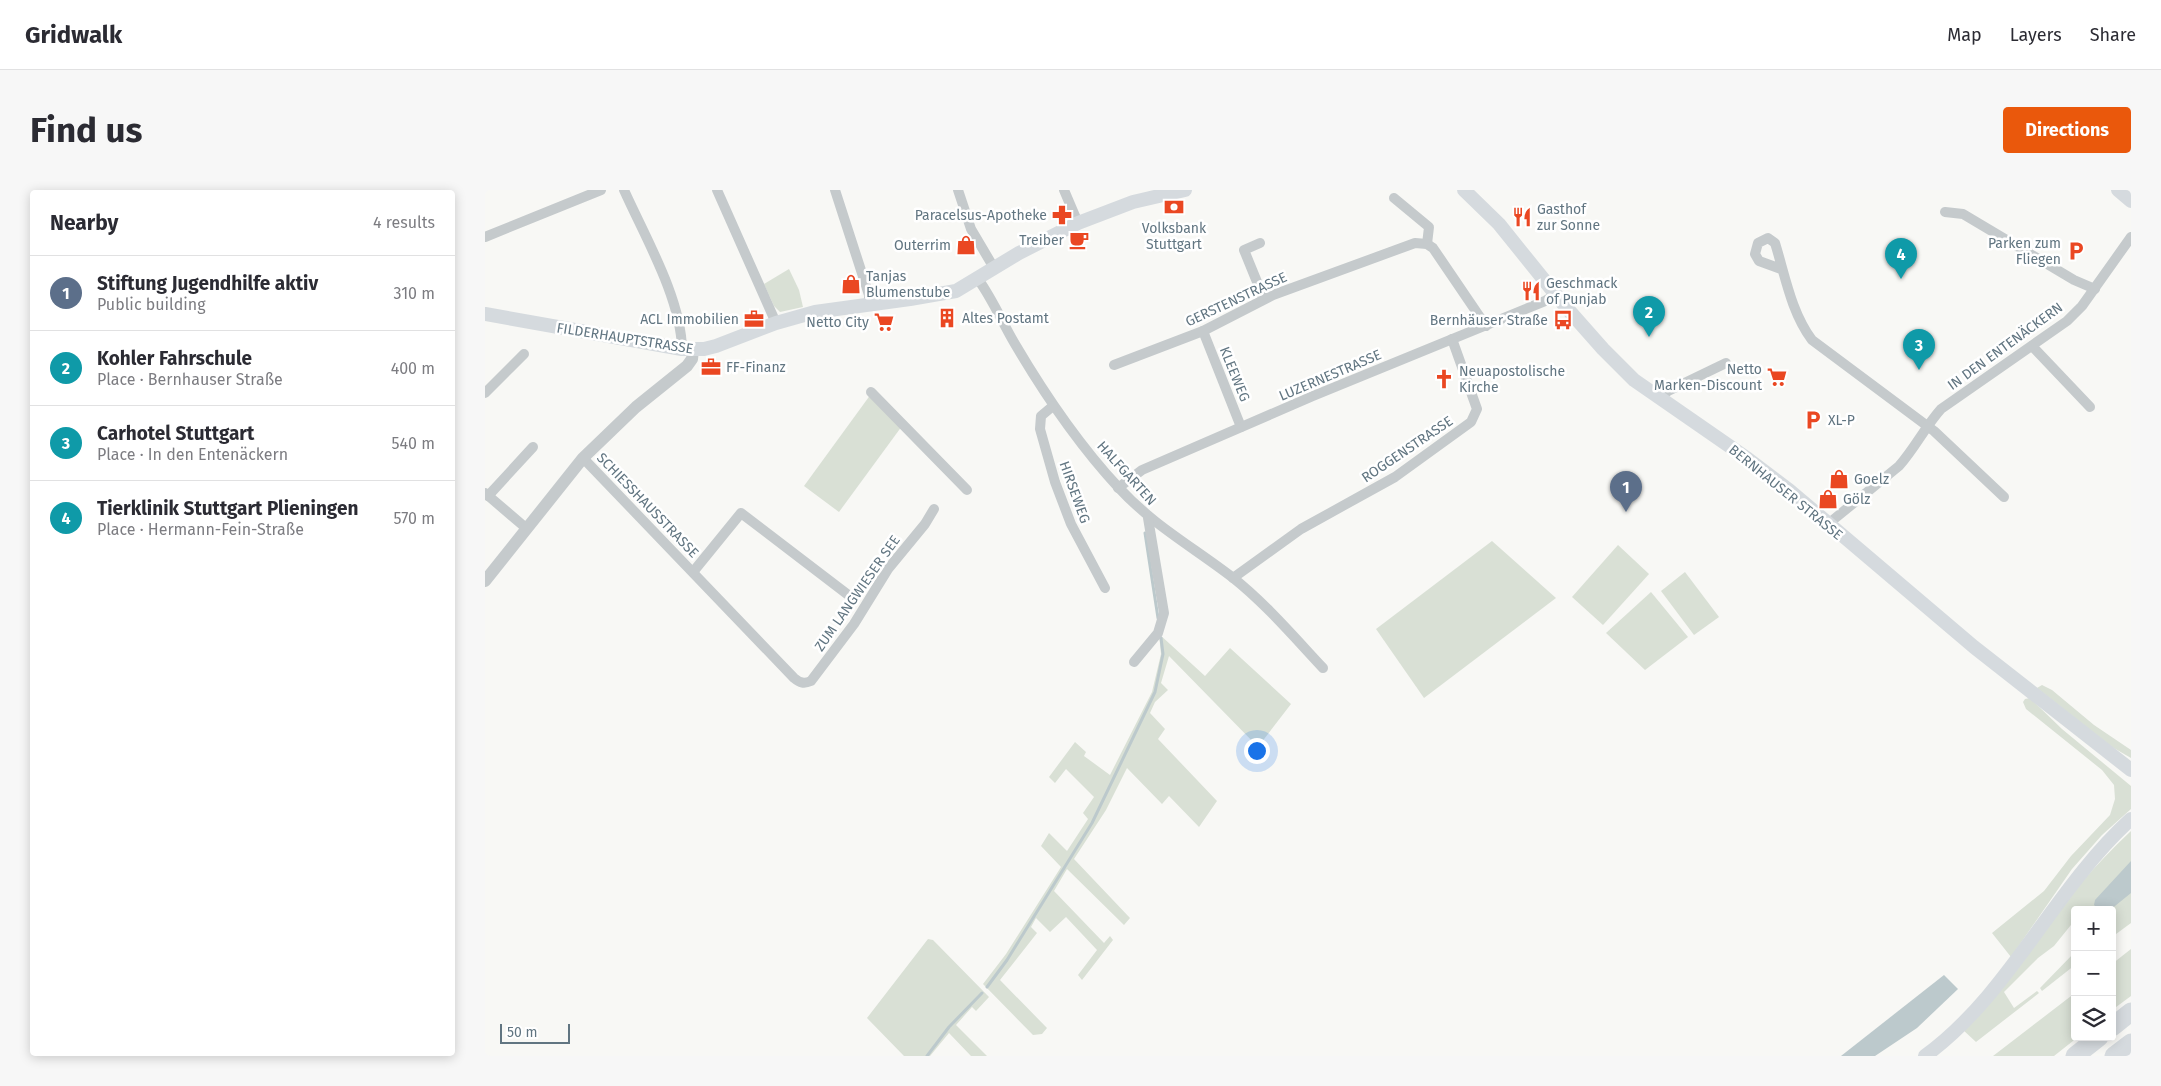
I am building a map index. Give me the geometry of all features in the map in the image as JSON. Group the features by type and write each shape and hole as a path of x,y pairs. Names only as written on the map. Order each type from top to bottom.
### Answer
{"highway":[{"path":"2116,1024 2131,1012"},
{"path":"2075,1056 2094,1041"},
{"path":"2114,1056 2131,1043"}],"main road":[{"name":"FILDERHAUPTSTRASSE","path":"485,314 687,349 716,346 815,312 956,291 994,268 1078,223 1157,193 1185,190"},
{"name":"BERNHAUSER STRASSE","path":"1464,190 1499,224 1556,294 1616,363 1634,380 1789,490 1974,647 2128,766"},
{"path":"2118,190 2131,201"},
{"path":"1925,1056 1960,1027 1988,996 2084,868 2131,819"}],"street":[{"path":"485,237 601,190"},
{"path":"485,581 583,458 630,412 687,366 692,359 681,332 675,310 624,190"},
{"path":"717,190 776,324"},
{"path":"835,190 869,295 869,305"},
{"path":"958,190 971,229 994,268"},
{"path":"1064,190 1078,223"},
{"path":"1394,198 1429,227 1427,244 1433,248 1486,326"},
{"path":"1945,212 1963,214 1969,217 2074,280 2095,289"},
{"name":"IN DEN ENTENÄCKERN","path":"1827,524 1899,466 1909,455 1926,425 1941,409 2067,321 2095,289 2131,237"},
{"path":"1260,243 1244,250 1264,299"},
{"name":"GERSTENSTRASSE","path":"1114,365 1203,331 1264,299 1415,243 1427,244"},
{"path":"1781,269 1802,327 1812,340 1926,425 2004,497"},
{"name":"HALFGARTEN","path":"978,279 995,303 1014,342 1053,406 1118,488 1148,518 1233,578 1276,618 1323,668"},
{"name":"LUZERNESTRASSE","path":"1118,488 1142,470 1452,339 1545,302 1556,294"},
{"name":"KLEEWEG","path":"1203,331 1241,427"},
{"name":"ROGGENSTRASSE","path":"1233,578 1301,529 1395,477 1471,422 1477,410 1452,339"},
{"path":"2032,346 2090,407"},
{"path":"485,393 524,354"},
{"path":"1660,398 1668,391 1726,363"},
{"path":"871,392 967,490"},
{"name":"HIRSEWEG","path":"1053,406 1041,416 1040,429 1055,482 1071,524 1105,588"},
{"path":"526,528 486,495 533,447"},
{"name":"SCHIESSHAUSSTRASSE","path":"583,458 798,682"},
{"name":"ZUM LANGWIESER SEE","path":"798,682 805,684 811,681 854,624 892,563 925,524 934,509"},
{"name":"SCHIESSHAUSSTRASSE","path":"693,572 741,513 847,594"},
{"path":"1134,662 1158,633 1163,613 1148,518"}],"shaded area":[{"path":"789,269 799,290 803,307 780,312 774,306 764,284"},
{"path":"871,394 902,426 839,512 804,486"},
{"path":"1492,541 1556,598 1424,698 1376,629"},
{"path":"1618,545 1649,574 1603,625 1572,597"},
{"path":"1685,572 1719,617 1694,635 1661,591"},
{"path":"1651,592 1688,637 1645,670 1606,633"},
{"path":"1159,634 1205,676 1230,648 1291,704 1258,747 1169,656 1161,683 1168,690 1155,702 1150,713 1165,729 1158,739 1217,801 1199,827 1169,796 1162,804 1127,768 1106,810 1074,859 1130,918 1124,925 1067,869 1054,891 1104,943 1110,936 1113,940 1082,980 1078,975 1097,950 1066,917 1050,932 1036,918 1031,927 1037,933 1000,980 1047,1028 1042,1034 1033,1035 983,984 1006,954 1061,867 1041,846 1049,833 1067,851 1088,819 1083,813 1094,797 1066,769 1055,783 1049,777 1075,742 1086,752 1084,756 1110,775 1152,692 1161,654"},
{"path":"2042,685 2052,690 2094,725 2131,750 2131,758 2112,747 2037,688"},
{"path":"2030,698 2062,729 2131,786 2131,809 2102,835 2072,869 2011,957 1992,933 2044,891 2071,856 2110,815 2115,799 2114,785 2102,770 2026,709 2023,702 2025,699"},
{"path":"2131,831 2131,923 2116,934 2116,906 2071,906 2071,925 2054,946 2038,958 2004,992 2014,1008 2037,991 2039,993 1976,1042 1962,1029 2043,927"},
{"path":"2131,861 2131,893 2115,906 2095,906 2095,900"},
{"path":"928,939 933,940 989,997 976,1011 972,1007 956,1025 987,1056 971,1056 949,1033 930,1056 904,1056 867,1018"},
{"path":"2131,949 2131,996 2116,1007 2116,996 2116,961"},
{"path":"2071,956 2071,968 2042,991 2040,988"},
{"path":"1944,975 1958,989 1917,1028 1875,1056 1841,1056"},
{"path":"2071,996 2071,1041 2073,1041 2054,1056 1993,1056"}],"waterway":[{"path":"1145,533 1158,618"},
{"path":"987,987 1007,960 1092,823 1155,692 1163,654 1161,638"},
{"path":"927,1056 949,1027 982,993"}],"place":[{"name":"Volksbank Stuttgart","path":"1174,207"},
{"name":"Paracelsus-Apotheke","path":"1062,215"},
{"name":"Gasthof zur Sonne","path":"1522,217"},
{"name":"Treiber","path":"1079,240"},
{"name":"Outerrim","path":"966,245"},
{"name":"Parken zum Fliegen","path":"2076,251"},
{"name":"Tierklinik Stuttgart Plieningen","path":"1901,279"},
{"name":"Tanjas Blumenstube","path":"851,284"},
{"name":"Geschmack of Punjab","path":"1531,291"},
{"name":"Altes Postamt","path":"947,318"},
{"name":"ACL Immobilien","path":"754,319"},
{"name":"Bernhäuser Straße","path":"1563,320"},
{"name":"Netto City","path":"884,322"},
{"name":"Kohler Fahrschule","path":"1649,337"},
{"name":"FF-Finanz","path":"711,367"},
{"name":"Carhotel Stuttgart","path":"1919,370"},
{"name":"Netto Marken-Discount","path":"1777,377"},
{"name":"Neuapostolische Kirche","path":"1444,379"},
{"name":"XL-P","path":"1813,420"},
{"name":"Goelz","path":"1839,479"},
{"name":"Gölz","path":"1828,499"},
{"name":"Stiftung Jugendhilfe aktiv","path":"1626,512"}]}
